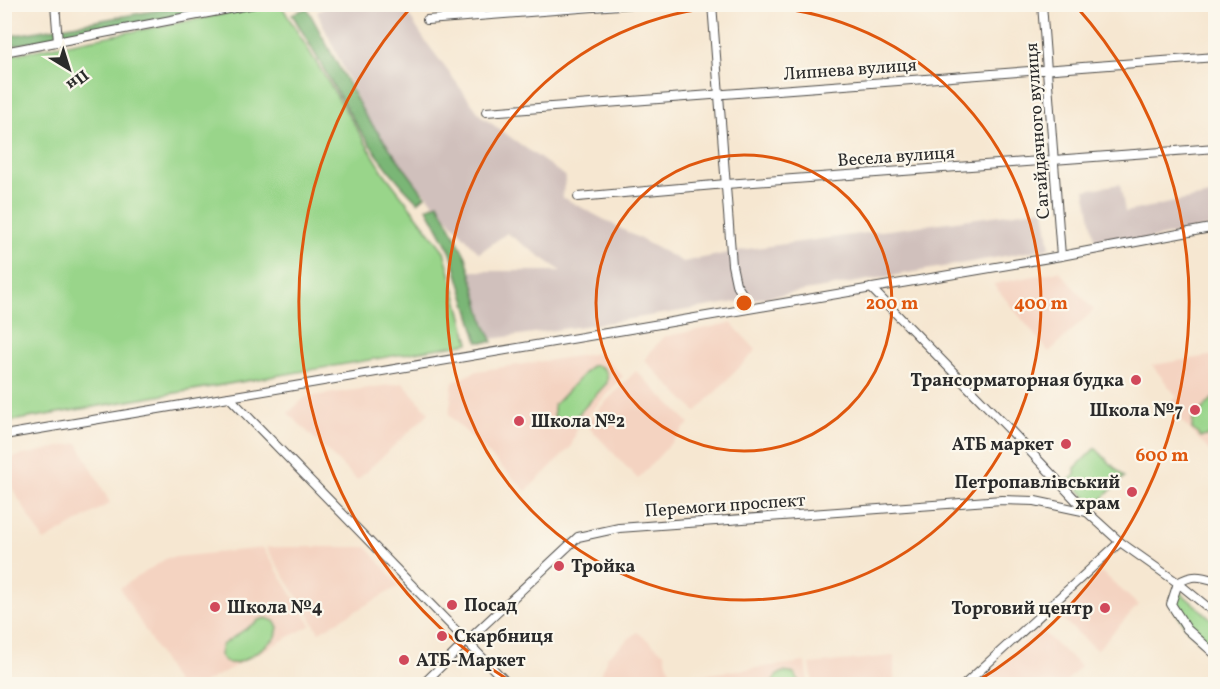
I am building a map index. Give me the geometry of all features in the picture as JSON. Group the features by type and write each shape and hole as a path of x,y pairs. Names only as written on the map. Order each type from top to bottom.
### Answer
{"street":[{"path":"55,4 58,42"},
{"path":"4,52 215,9 255,4"},
{"path":"427,20 632,4"},
{"path":"712,4 732,265 736,284 745,298 744,309"},
{"name":"Сагайдачного вулиця","path":"1042,4 1061,256"},
{"name":"Липнева вулиця","path":"486,112 1215,57"},
{"name":"Весела вулиця","path":"578,197 726,183 1215,148"},
{"path":"4,435 1061,256 1215,227"},
{"path":"871,288 1087,512 1120,542 1178,583 1215,614"},
{"path":"229,397 508,684"},
{"name":"Перемоги проспект","path":"423,684 578,537 619,528 1002,500 1035,501 1087,512"},
{"path":"965,684 1120,542"},
{"path":"1215,580 1189,576 1178,583 1171,604 1187,630 1215,655"}],"shaded area":[{"path":"330,5 402,5 481,116 566,177 562,197 683,262 748,249 1044,209 1050,248 817,289 484,340 469,271 561,271 507,233 479,253 376,139 317,12"},
{"path":"1120,184 1125,212 1215,194 1215,225 1130,243 1096,244 1085,190"},
{"path":"1059,271 1094,310 1049,352 993,284"},
{"path":"731,323 756,350 696,412 644,360 663,337"},
{"name":"Школа №2","path":"598,353 623,376 578,426 571,447 526,491 449,415 453,382 477,371"},
{"name":"Школа №7","path":"1215,355 1215,457 1169,404 1177,397 1152,365"},
{"path":"636,371 689,423 638,479 585,423"},
{"path":"403,383 429,413 357,480 288,413 306,397"},
{"path":"78,443 110,503 44,541 5,476 5,459"},
{"path":"266,547 367,547 399,586 319,632"},
{"name":"Школа №4","path":"263,548 311,625 202,684 177,684 120,588 167,558"},
{"path":"1102,572 1138,605 1097,650 1060,617"},
{"path":"1039,629 1081,666 1064,684 995,684 987,677"},
{"path":"637,632 664,653 674,684 598,684 607,657"},
{"path":"894,656 894,684 813,684 810,664"},
{"path":"805,662 808,684 690,684 699,675"}],"green space":[{"path":"187,5 241,5 5,47 5,37"},
{"path":"271,5 281,5 384,173 444,251 469,343 5,422 4,56"},
{"path":"307,8 365,115 425,196 418,202 399,182 364,137 334,88 292,14"},
{"path":"438,203 466,257 485,325 493,342 478,342 451,253 427,208"},
{"path":"591,366 599,366 604,370 607,383 574,419 568,422 560,421 554,415 554,405"},
{"path":"1215,396 1215,431 1208,436 1201,437 1192,429 1193,419"},
{"path":"1095,448 1124,477 1095,506 1069,480 1075,475 1075,468"},
{"path":"1175,588 1215,622 1215,655 1187,629 1171,604"},
{"path":"266,618 274,621 278,627 276,637 246,659 231,663 225,661 220,655 222,645 259,620"},
{"path":"783,672 795,674 800,684 771,684 776,676"}],"place":[{"name":"Трансорматорная будка","path":"1136,380"},
{"name":"Школа №7","path":"1195,410"},
{"name":"Школа №2","path":"519,421"},
{"name":"АТБ маркет","path":"1066,444"},
{"name":"Петропавлівський храм","path":"1132,492"},
{"name":"Тройка","path":"559,566"},
{"name":"Посад","path":"452,605"},
{"name":"Школа №4","path":"215,607"},
{"name":"Торговий центр","path":"1105,608"},
{"name":"Скарбниця","path":"442,636"},
{"name":"АТБ-Маркет","path":"404,660"}]}
